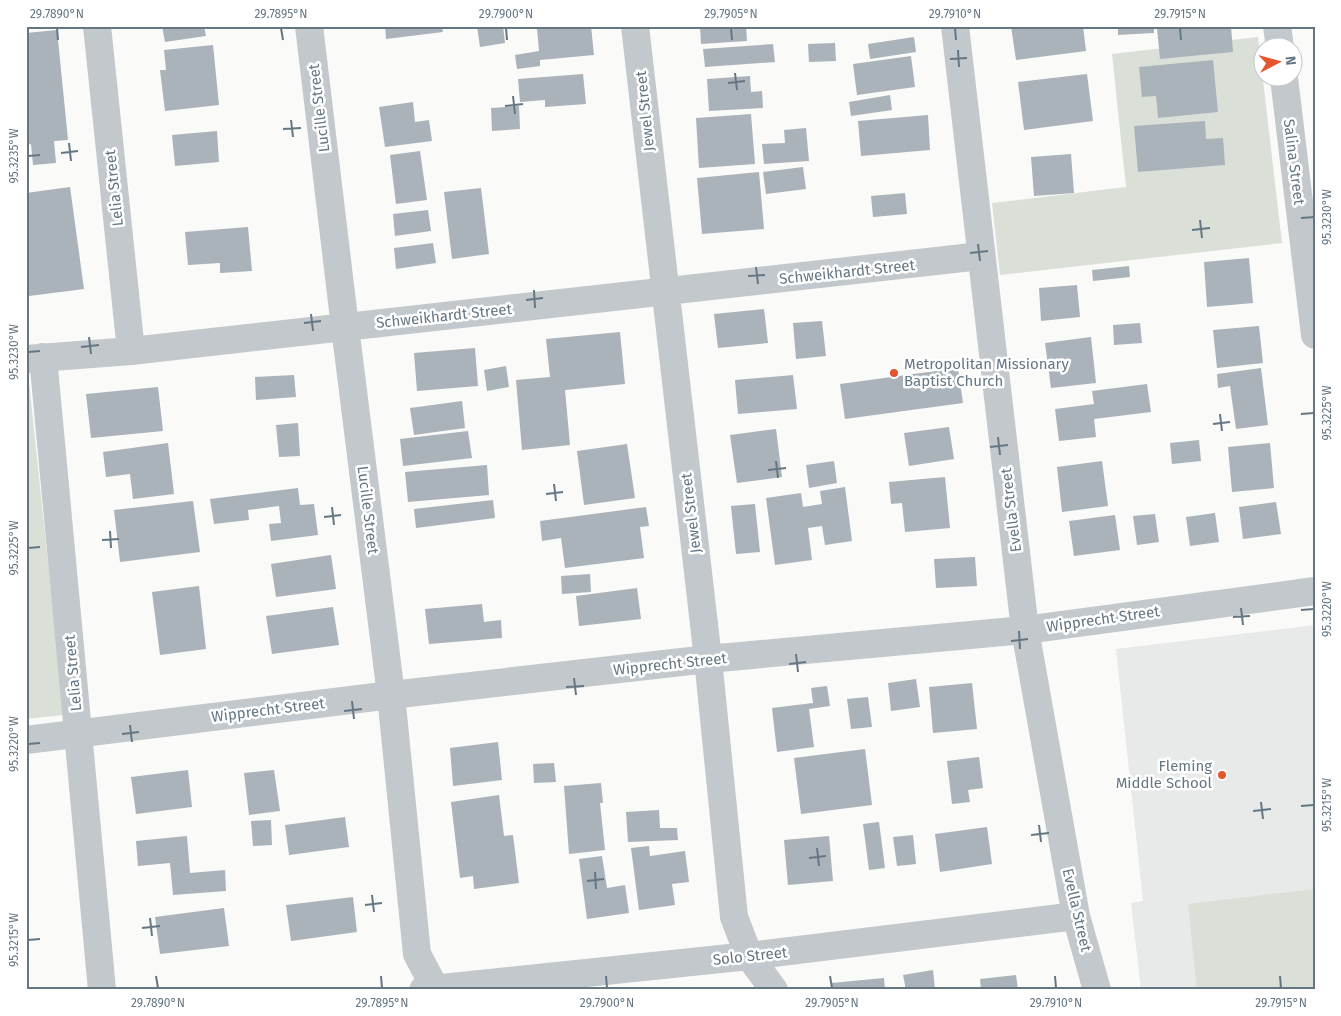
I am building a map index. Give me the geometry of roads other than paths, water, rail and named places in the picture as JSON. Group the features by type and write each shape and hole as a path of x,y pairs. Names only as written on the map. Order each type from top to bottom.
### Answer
{"street":[{"name":"Lelia Street","path":"96,26 131,351"},
{"name":"Lucille Street","path":"309,26 391,695 417,954 432,989"},
{"name":"Jewel Street","path":"635,26 708,659 734,917 750,956 774,990"},
{"name":"Evella Street","path":"954,26 1025,630 1076,916 1097,990"},
{"name":"Salina Street","path":"1285,88 1315,335"},
{"name":"Schweikhardt Street","path":"34,358 131,351 981,256"},
{"name":"Lelia Street","path":"34,358 79,734 102,990"},
{"name":"Wipprecht Street","path":"26,740 391,695 708,659 1025,630 1315,591"},
{"name":"Solo Street","path":"432,989 750,956 978,930 1076,916"}],"place":[{"name":"Metropolitan Missionary Baptist Church","path":"894,373"},
{"name":"Fleming Middle School","path":"1222,775"}]}
